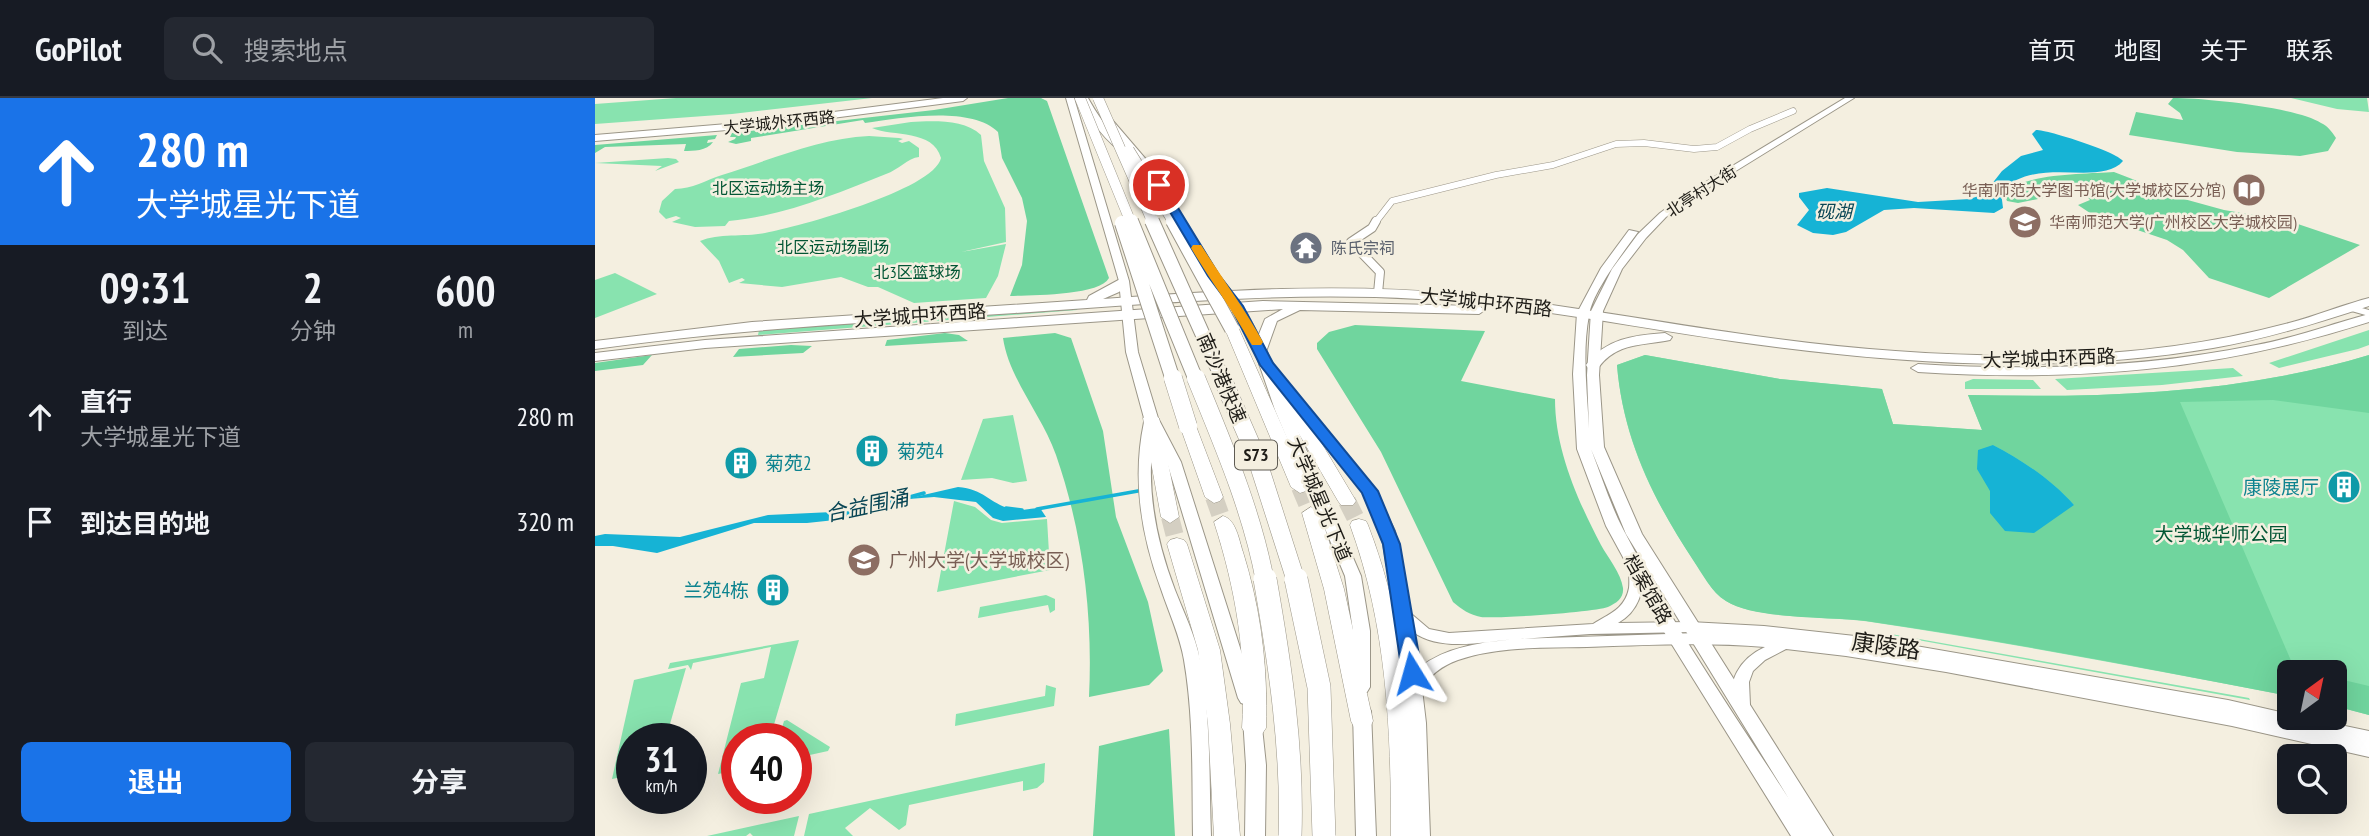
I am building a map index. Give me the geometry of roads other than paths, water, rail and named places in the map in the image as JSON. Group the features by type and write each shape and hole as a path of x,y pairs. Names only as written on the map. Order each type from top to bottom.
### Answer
{"highway":[{"name":"南沙港快速","path":"1082,98 1226,452 1258,543 1277,646 1291,768 1290,836"},
{"name":"南沙港快速","path":"1095,98 1108,117 1120,152 1256,456 1284,538 1304,608 1319,687 1324,836"},
{"path":"1108,117 1167,208 1218,301 1300,487"},
{"path":"1097,139 1188,426 1214,497"},
{"path":"1263,357 1347,501"},
{"path":"1151,418 1170,517"},
{"path":"1311,513 1333,589 1362,721"},
{"path":"1223,522 1251,620 1257,693 1254,728"},
{"path":"1359,525 1377,576 1393,647 1400,697 1404,836"},
{"path":"1177,544 1209,650 1219,724 1227,836"}],"main road":[{"name":"大学城外环西路","path":"595,132 762,119 928,98"},
{"name":"大学城外环西路","path":"595,138 763,124 963,98"},
{"path":"1070,98 1124,281 1132,352 1151,418 1174,462 1245,687 1254,728 1255,836"},
{"name":"大学城星光下道","path":"1082,98 1096,121 1130,156 1146,166 1169,198 1214,276 1233,300 1263,357 1282,410 1353,576 1359,601 1363,646 1362,721 1366,836"},
{"path":"1095,98 1104,117 1146,166"},
{"name":"北亭村大街","path":"1589,319 1602,275 1618,250 1653,213 1680,194 1841,98"},
{"name":"北亭村大街","path":"1589,319 1621,263 1637,241 1663,215 1693,193 1831,112 1850,98"},
{"path":"1061,306 1098,297 1124,281"},
{"name":"大学城中环西路","path":"595,357 705,344 1127,307 1378,293 1487,300 1589,319 1665,337 1780,355 1968,372 2055,372 2150,366 2223,356 2298,341 2364,309"},
{"name":"大学城中环西路","path":"1233,300 1482,310 1589,319 1817,348 1938,359 2025,361 2108,357 2197,347 2279,331 2364,309"},
{"path":"1263,357 1271,319 1283,312 1311,304"},
{"name":"大学城中环西路","path":"595,345 764,326 1061,306 1127,307"},
{"name":"档案馆路","path":"1589,319 1597,447 1606,474 1683,633 1802,836"},
{"name":"档案馆路","path":"1589,319 1579,375 1584,449 1614,526 1636,568 1742,709 1823,836"},
{"path":"1593,365 1606,351 1620,345 1665,337"}],"street":[{"path":"1378,293 1380,272 1351,242 1372,228 1386,205 1402,198 1496,175 1553,165 1616,144 1710,148 1727,144 1750,129 1793,111"},
{"path":"1263,357 1369,491 1388,531 1414,688 1421,782 1421,836"},
{"path":"1151,418 1145,439 1147,515 1156,556 1192,661 1200,741 1202,836"},
{"path":"1590,629 1617,617 1632,602 1636,593 1636,568"},
{"name":"康陵路","path":"1403,615 1416,628 1449,638 1590,629 1683,633 1877,656 2291,732 2369,750"},
{"name":"康陵路","path":"1414,688 1423,672 1463,653 1683,633 1764,631 1864,642 1968,658 2228,706 2369,738"},
{"path":"1742,709 1739,685 1748,665 1764,653 1786,645"}],"water":[{"name":"砚湖","path":"2036,130 2082,142 2109,152 2123,161 2113,169 2099,172 2048,173 2015,181 2001,192 2003,208 1994,213 1914,208 1884,210 1846,232 1833,235 1813,233 1797,225 1809,210 1799,193 1827,188 1918,202 1970,199 1984,194 2002,171 2021,156 2043,150 2032,134"},
{"path":"1993,445 2036,471 2074,505 2034,533 2005,531 1990,513 1990,491 1977,469 1978,450"},
{"path":"958,487 974,490 1011,509 1040,508 1046,517 1003,521 993,518 976,502 934,497 909,499 835,520 754,523 657,553 595,546 595,536 605,534 680,537 768,515 854,511"}],"waterway":[{"name":"合益围涌","path":"1037,509 1138,491"},
{"name":"合益围涌","path":"888,503 924,493"},
{"name":"合益围涌","path":"1006,508 1022,510"}],"tunnel":[{"path":"1300,487 1311,513"},
{"path":"1214,497 1223,522"},
{"path":"1347,501 1359,525"},
{"path":"1170,517 1177,544"}],"place":[{"name":"华南师范大学图书馆(大学城校区分馆)","path":"2249,190"},
{"name":"华南师范大学(广州校区大学城校园)","path":"2025,222"},
{"name":"陈氏宗祠","path":"1306,248"},
{"name":"菊苑4","path":"872,451"},
{"name":"菊苑2","path":"741,463"},
{"name":"康陵展厅","path":"2344,487"},
{"name":"广州大学(大学城校区)","path":"864,560"},
{"name":"兰苑4栋","path":"773,590"}],"park label":[{"name":"北区运动场主场","path":"768,188"},
{"name":"北区运动场副场","path":"833,247"},
{"name":"北3区篮球场","path":"917,272"},
{"name":"大学城华师公园","path":"2221,534"}]}
